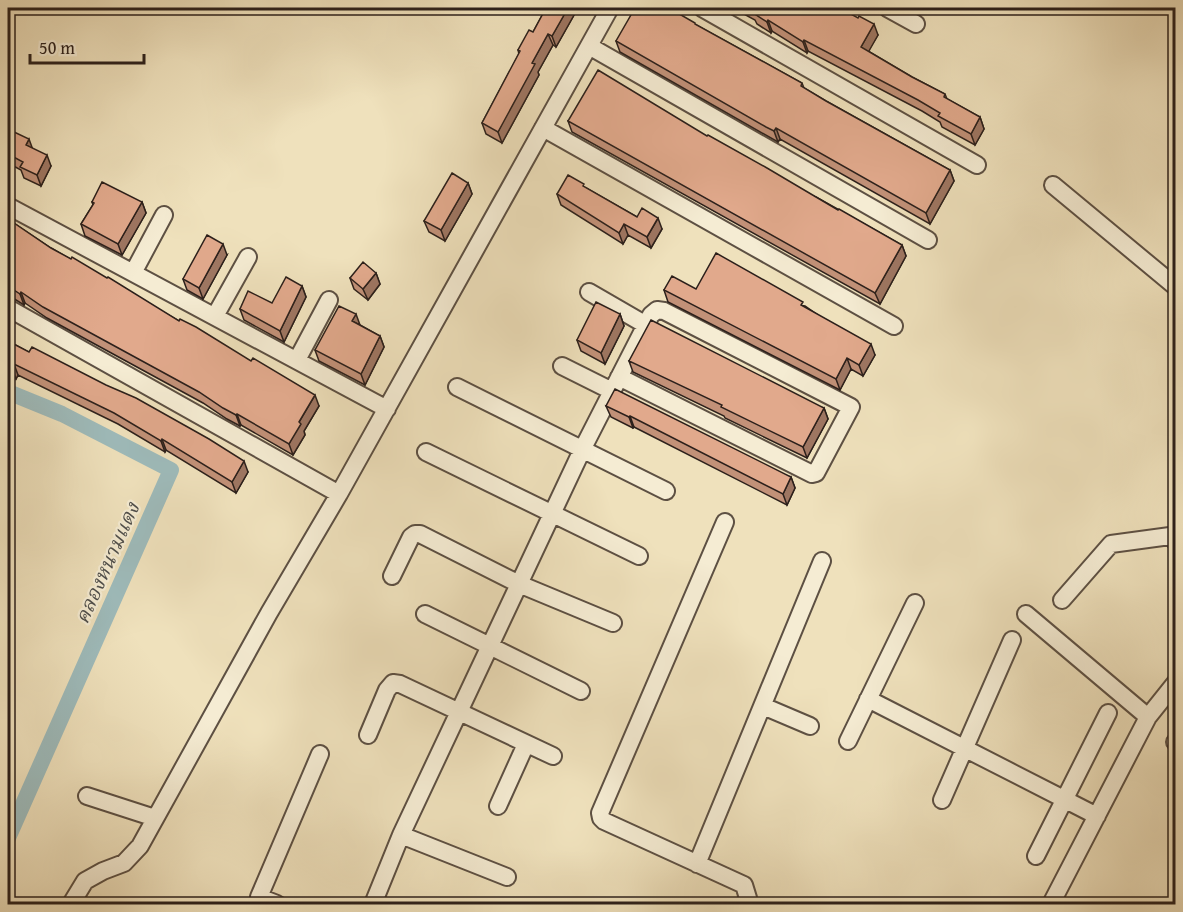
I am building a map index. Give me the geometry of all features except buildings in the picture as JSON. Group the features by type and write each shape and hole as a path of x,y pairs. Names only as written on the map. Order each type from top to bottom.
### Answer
{"street":[{"path":"71,904 85,881 124,863 140,846 610,8"},
{"path":"702,8 977,165"},
{"path":"887,8 916,24"},
{"path":"589,46 928,240"},
{"path":"543,128 894,326"},
{"path":"1053,185 1176,287"},
{"path":"8,206 387,409"},
{"path":"133,273 164,215"},
{"path":"214,316 248,257"},
{"path":"589,292 646,325"},
{"path":"297,360 329,300"},
{"path":"8,309 339,494"},
{"path":"373,904 401,835 583,448 616,384 651,315 657,310 664,311 849,406 850,410 816,473 812,474 616,384 562,366"},
{"path":"457,387 666,491"},
{"path":"426,452 639,556"},
{"path":"725,522 600,813 604,821 744,885 748,898 744,904"},
{"path":"392,576 411,537 420,534 519,584 613,623"},
{"path":"1062,600 1111,544 1174,536"},
{"path":"697,864 822,561"},
{"path":"848,741 915,603"},
{"path":"425,614 581,691"},
{"path":"1026,614 1148,717"},
{"path":"942,800 1012,640"},
{"path":"1051,904 1148,717 1176,682"},
{"path":"368,735 387,690 393,683 400,684 553,756"},
{"path":"868,699 1097,816"},
{"path":"763,706 810,726"},
{"path":"1036,856 1108,713"},
{"path":"498,806 526,744"},
{"path":"277,904 258,901 320,754"},
{"path":"87,796 155,818"},
{"path":"401,835 507,877"}],"waterway":[{"name":"คลองหนามแดง","path":"8,392 62,414 171,470 8,838"}]}
